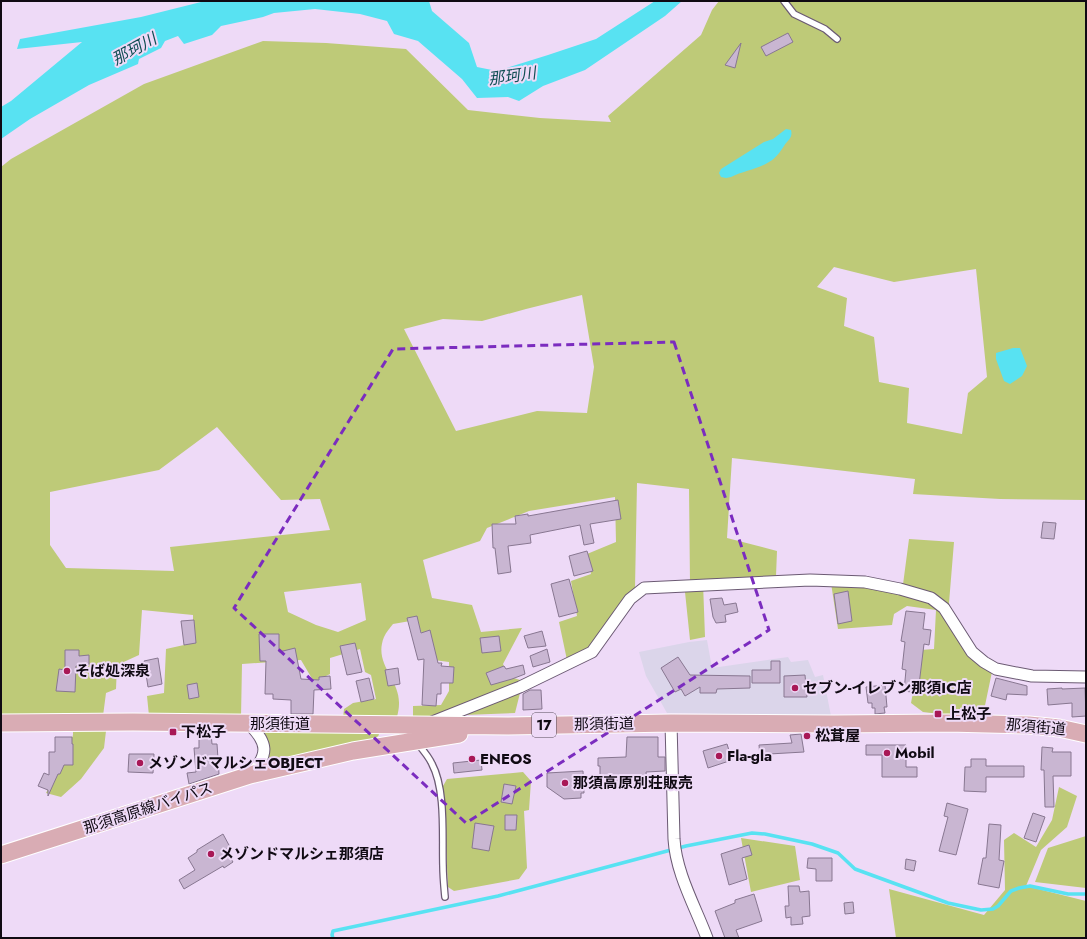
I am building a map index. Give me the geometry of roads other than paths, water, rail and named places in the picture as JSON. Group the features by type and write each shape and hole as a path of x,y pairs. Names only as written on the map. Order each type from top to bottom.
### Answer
{"main road":[{"name":"那須街道","path":"1,724 133,722 508,726 671,723 948,723 1030,725 1059,728 1086,734"},
{"name":"那須高原線バイパス","path":"1,855 250,775 353,751 508,726"}],"street":[{"path":"426,725 520,687 592,652 630,599 644,588 810,580 865,582 900,589 931,598 944,608 972,652 984,662 996,668 1032,676 1086,677"},
{"path":"671,723 674,843 676,856 706,938"},
{"path":"249,724 258,733 263,743 264,754 260,764 250,775"}],"lane":[{"path":"784,1 794,14 825,29 837,39"},
{"path":"416,740 433,765 438,779 442,811 445,896"}],"water":[{"name":"那珂川","path":"205,1 429,1 432,11 469,43 477,67 497,71 596,39 655,1 682,1 665,16 585,70 543,86 519,101 508,97 477,98 462,79 418,41 394,34 387,21 360,14 315,9 274,13 263,17 221,26 212,35 184,44 178,36 165,41 161,48 139,59 138,64 89,85 30,119 1,139 1,107 11,101 82,42 17,49 20,39 141,17"},
{"path":"786,129 791,130 791,137 778,155 760,166 731,177 721,177 719,173 721,169 764,142 773,139"},
{"path":"1013,348 1020,348 1027,366 1022,376 1010,384 1004,381 996,359 996,353"}],"waterway":[{"path":"333,938 333,931 498,896 686,846 752,833 765,834 812,844 838,853 855,869 948,903 981,910 993,909 998,906 1011,891 1030,886 1068,894 1086,894"}],"place":[{"name":"そば処深泉","path":"67,671"},
{"name":"セブン-イレブン那須IC店","path":"795,688"},
{"name":"上松子","path":"938,714"},
{"name":"下松子","path":"173,732"},
{"name":"松茸屋","path":"807,736"},
{"name":"Mobil","path":"887,753"},
{"name":"Fla-gla","path":"719,756"},
{"name":"ENEOS","path":"472,759"},
{"name":"メゾンドマルシェOBJECT","path":"140,763"},
{"name":"那須高原別荘販売","path":"565,783"},
{"name":"メゾンドマルシェ那須店","path":"211,854"}]}
